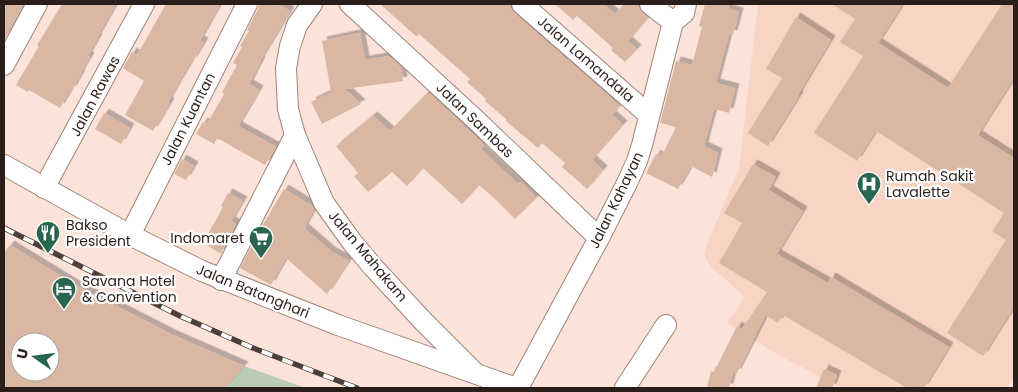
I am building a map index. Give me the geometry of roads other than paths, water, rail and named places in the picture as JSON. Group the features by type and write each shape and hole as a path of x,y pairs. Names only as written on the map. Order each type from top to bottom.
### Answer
{"street":[{"path":"4,65 37,4"},
{"name":"Jalan Rawas","path":"44,188 144,4"},
{"name":"Jalan Kuantan","path":"130,234 247,4"},
{"name":"Jalan Mahakam","path":"312,4 297,26 290,46 286,68 288,110 295,135 324,203 373,267 477,375"},
{"name":"Jalan Sambas","path":"350,4 476,120 598,238"},
{"name":"Jalan Lamandala","path":"522,4 649,115"},
{"path":"650,4 673,22"},
{"name":"Jalan Kahayan","path":"517,388 598,238 637,161 673,22 684,13 686,4"},
{"path":"221,280 295,135"},
{"name":"Jalan Batanghari","path":"4,166 130,234 221,280 338,325 517,388"},
{"path":"625,388 666,325"}],"railway":[{"path":"4,228 180,316 253,348 357,388"}],"place":[{"name":"Rumah Sakit Lavalette","path":"869,205"},
{"name":"Bakso President","path":"48,254"},
{"name":"Indomaret","path":"261,259"},
{"name":"Savana Hotel & Convention","path":"64,310"}]}
